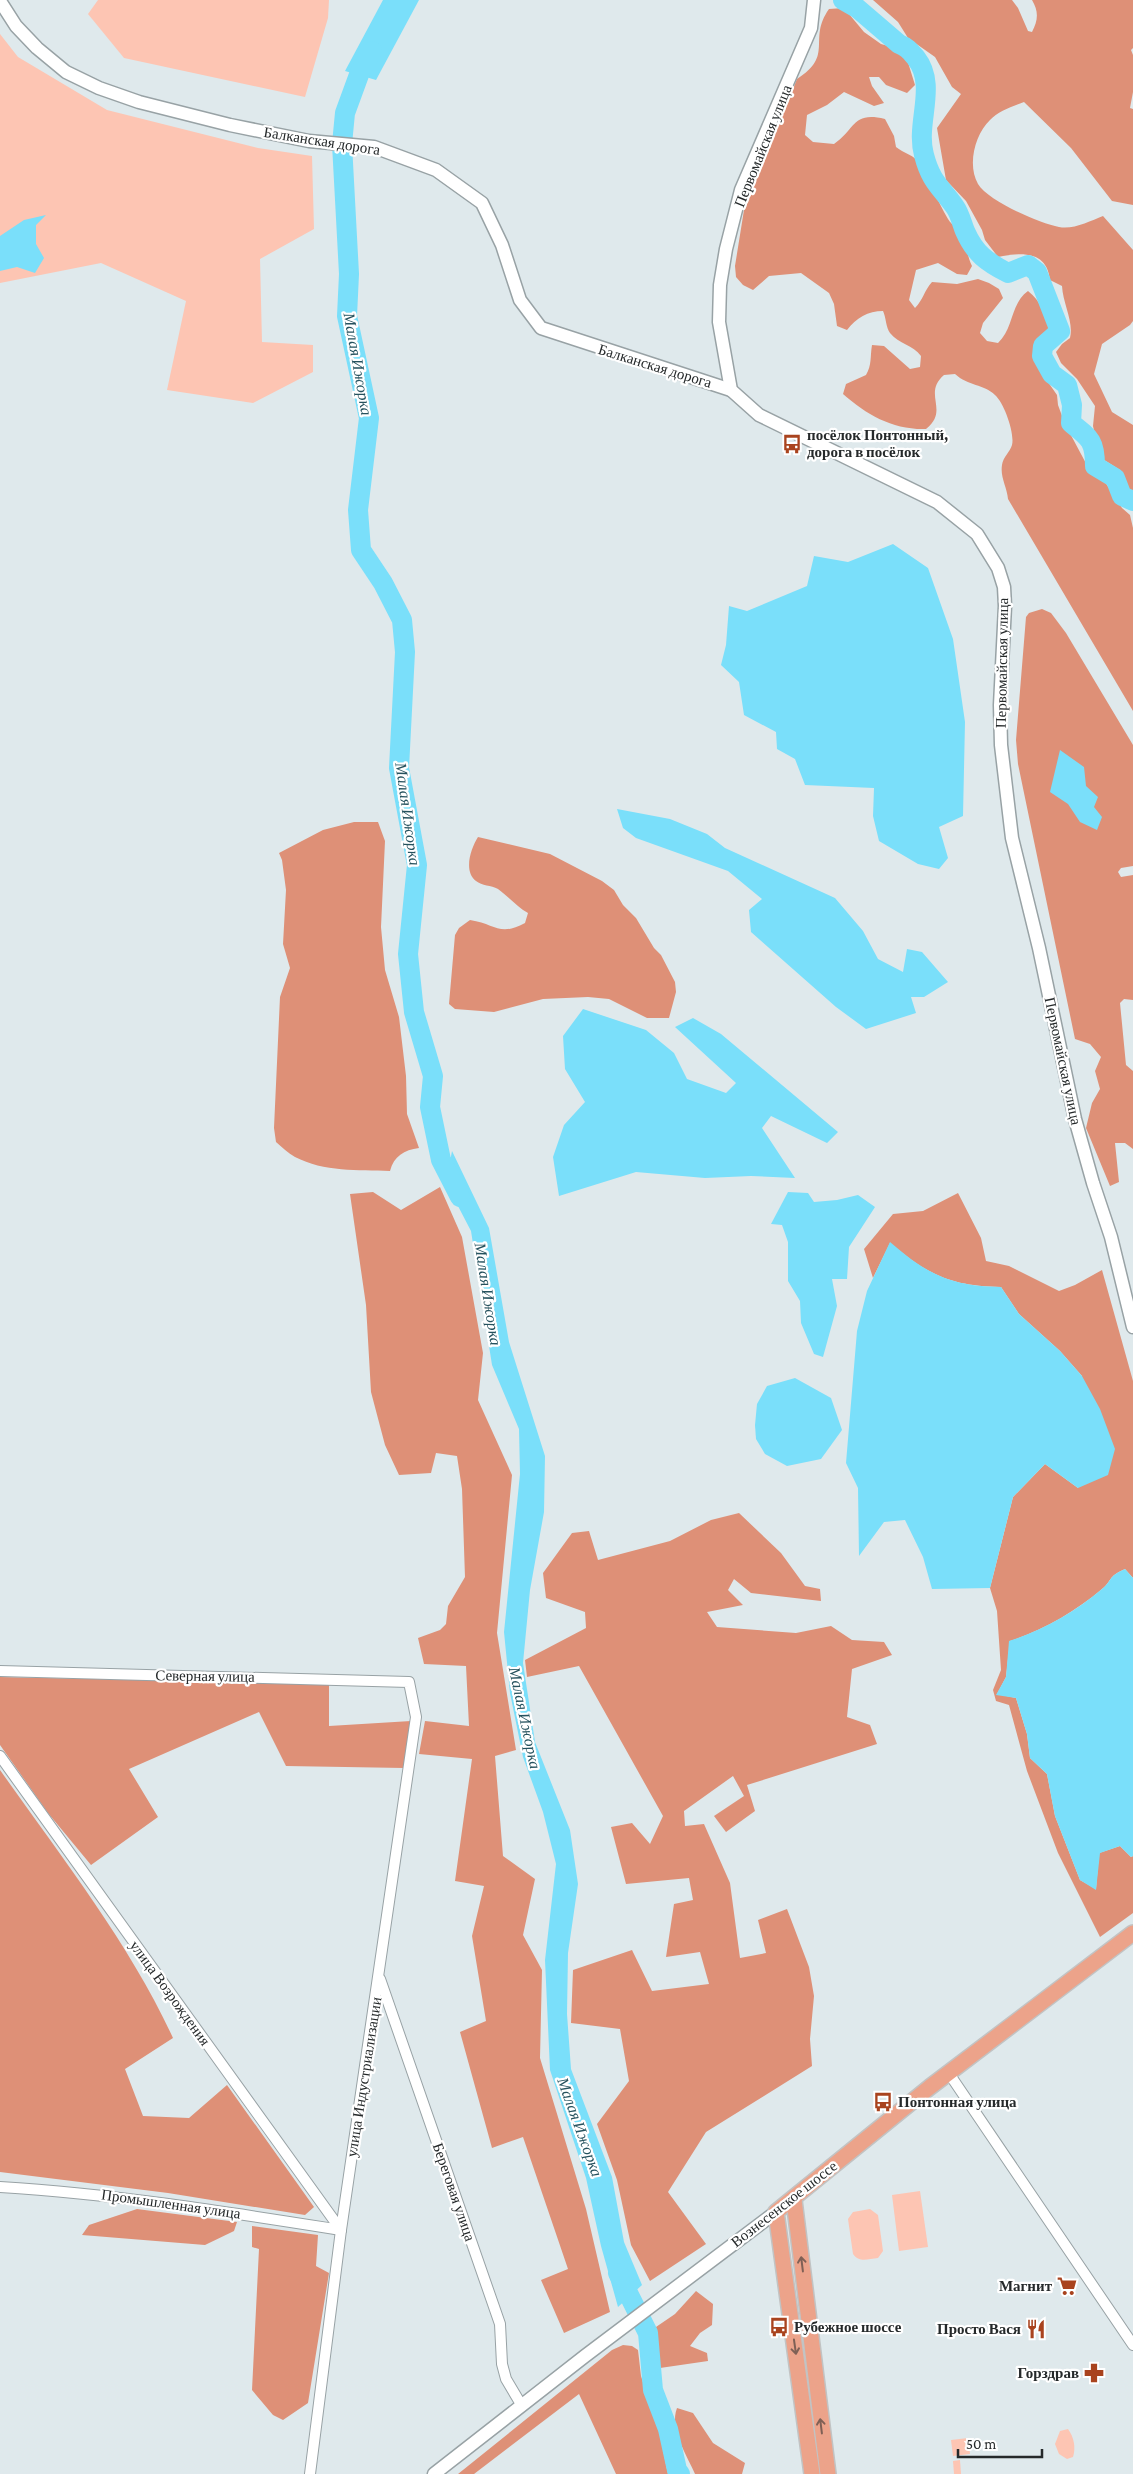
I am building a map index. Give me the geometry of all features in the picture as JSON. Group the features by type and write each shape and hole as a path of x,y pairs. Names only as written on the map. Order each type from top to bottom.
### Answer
{"main road":[{"name":"Вознесенское шоссе","path":"776,2212 794,2200 948,2072 1133,1933"},
{"path":"794,2200 828,2474"},
{"path":"776,2212 812,2474"}],"street":[{"name":"Первомайская улица","path":"814,0 811,28 742,190 726,249 720,285 719,322 731,390 759,415 937,502 976,534 998,568 1004,587 1005,606 1000,705 1001,745 1012,838 1039,948 1074,1119 1092,1183 1111,1237 1133,1327"},
{"name":"Балканская дорога","path":"0,1 16,26 37,48 66,72 100,88 139,102 230,126 320,142 374,147 436,170 482,202 502,245 520,300 541,328 731,390"},
{"name":"Северная улица","path":"0,1671 409,1682"},
{"name":"улица Индустриализации","path":"310,2474 341,2230 416,1717 409,1682"},
{"name":"улица Возрождения","path":"0,1756 341,2230"},
{"name":"Береговая улица","path":"379,1978 500,2324 502,2364 506,2378 522,2406"},
{"path":"948,2072 1133,2345"},
{"name":"Промышленная улица","path":"0,2187 82,2192 191,2206 341,2230"},
{"name":"Вознесенское шоссе","path":"434,2474 585,2356 776,2212"}],"shaded area":[{"path":"98,0 329,0 328,18 305,97 124,58 88,14"},
{"path":"873,0 1012,0 1018,8 1028,31 1032,32 1037,16 1032,0 1133,0 1133,48 1131,50 1133,55 1133,92 1130,108 1133,109 1133,205 1112,201 1071,148 1024,102 1001,111 985,126 980,133 974,150 973,168 978,184 984,191 1003,204 1039,221 1064,228 1076,226 1103,216 1133,250 1133,321 1102,344 1094,374 1112,412 1133,425 1133,493 1125,485 1120,470 1101,458 1093,426 1095,406 1077,379 1061,363 1056,352 1070,338 1071,332 1062,286 1050,280 1048,270 1039,259 1024,254 998,257 985,240 982,230 966,201 946,180 937,128 961,94 952,87 935,57 908,38 898,22"},
{"path":"844,8 864,32 881,44 899,49 906,56 915,85 907,93 886,85 879,77 869,77 872,86 884,103 874,106 844,92 827,105 807,115 805,135 813,142 834,144 860,119 874,117 885,119 894,136 896,147 915,158 920,164 948,219 962,235 972,266 967,275 957,274 938,263 916,270 909,300 915,308 932,282 957,284 978,279 989,283 999,289 1003,298 983,323 980,333 987,341 998,343 1007,330 1022,296 1028,291 1040,304 1050,331 1041,338 1038,348 1039,369 1057,395 1058,405 1065,424 1089,469 1105,482 1122,508 1130,515 1133,528 1133,711 1008,499 1002,465 1012,445 1012,433 1005,411 995,395 991,391 965,381 955,374 944,375 935,389 936,415 933,422 926,429 902,427 881,420 871,415 843,394 846,384 866,375 870,364 872,345 884,346 910,369 920,367 921,356 890,333 883,311 872,312 863,316 847,330 837,326 834,304 829,293 801,273 769,276 753,290 743,285 736,277 735,266 744,210 797,79 815,62 823,20 829,9"},
{"path":"0,34 18,57 107,110 258,148 312,156 314,229 260,259 262,342 313,345 313,372 253,403 167,390 186,301 101,263 0,283"},
{"path":"1042,609 1051,613 1066,633 1133,745 1133,866 1121,868 1118,872 1121,877 1133,875 1133,1000 1124,999 1120,1003 1126,1065 1133,1071 1133,1149 1125,1143 1115,1143 1119,1182 1110,1186 1086,1128 1092,1103 1100,1089 1095,1071 1101,1057 1090,1044 1075,1039 1018,764 1016,740 1026,617 1029,613"},
{"path":"354,822 378,822 385,841 381,927 385,970 399,1017 406,1076 407,1114 419,1148 409,1150 400,1155 394,1161 390,1171 329,1168 306,1162 292,1155 276,1142 274,1128 280,997 290,968 283,944 286,890 282,860 279,853 323,830"},
{"path":"478,837 550,854 602,881 614,890 623,905 636,918 654,948 661,955 675,982 676,992 669,1018 647,1018 609,999 588,997 543,999 494,1012 455,1009 449,1004 455,935 459,928 470,920 509,929 525,923 528,913 498,889 478,883 472,877 469,859"},
{"path":"440,1187 462,1237 483,1353 478,1400 512,1475 497,1633 516,1750 495,1756 503,1856 535,1879 523,1935 542,1970 540,2058 586,2209 610,2312 564,2333 541,2280 568,2269 523,2137 492,2148 460,2032 486,2021 472,1936 484,1886 455,1881 472,1759 419,1754 425,1721 469,1726 466,1666 424,1664 418,1638 440,1630 446,1624 448,1606 465,1577 462,1489 457,1456 436,1453 431,1473 399,1475 385,1445 371,1392 366,1305 350,1194 373,1192 401,1210"},
{"path":"958,1193 981,1238 986,1261 1009,1266 1059,1291 1075,1285 1102,1270 1133,1381 1133,1578 1125,1569 1119,1572 1102,1589 1070,1613 1010,1641 1006,1677 997,1694 1016,1698 1027,1734 1030,1758 1047,1774 1055,1816 1080,1880 1096,1889 1099,1853 1120,1846 1131,1857 1133,1856 1133,1913 1100,1937 1058,1853 1027,1771 1009,1705 996,1701 993,1690 1001,1670 997,1611 990,1588 1013,1497 1045,1464 1078,1488 1082,1376 1060,1351 1019,1314 1001,1287 968,1284 941,1277 916,1263 890,1243 873,1278 864,1249 893,1214 923,1211"},
{"path":"739,1513 781,1553 805,1586 820,1589 821,1601 751,1593 734,1579 728,1590 743,1605 707,1612 717,1627 796,1633 831,1626 852,1640 884,1642 892,1655 852,1669 847,1717 870,1725 877,1744 747,1785 755,1811 726,1832 714,1816 744,1796 733,1776 684,1811 685,1826 704,1824 730,1883 740,1958 766,1953 758,1920 787,1909 809,1967 814,1996 810,2039 812,2066 706,2132 668,2192 706,2244 650,2281 631,2245 617,2180 597,2124 629,2081 620,2029 571,2023 573,1970 632,1950 652,1991 709,1984 700,1952 666,1957 674,1904 693,1900 689,1878 626,1884 611,1827 632,1823 650,1844 663,1816 579,1666 527,1677 525,1660 586,1628 585,1612 546,1598 543,1573 572,1533 589,1531 598,1560 670,1541 711,1520"},
{"path":"0,1677 329,1684 329,1726 411,1721 404,1768 286,1766 259,1712 129,1769 158,1817 91,1865 48,1813 0,1745"},
{"path":"0,1770 70,1867 115,1934 156,2003 173,2038 125,2069 143,2116 189,2118 227,2085 314,2207 305,2215 168,2193 0,2172"},
{"path":"920,2191 928,2247 899,2251 892,2195"},
{"path":"137,2209 237,2222 234,2231 205,2245 82,2235 89,2225"},
{"path":"870,2209 878,2215 883,2251 878,2258 858,2259 853,2254 848,2219 853,2212"},
{"path":"252,2226 318,2235 316,2266 329,2273 308,2403 283,2420 273,2415 252,2390 259,2249 252,2247"},
{"path":"696,2291 713,2304 712,2325 700,2333 690,2346 707,2353 708,2361 660,2368 656,2327 675,2314"},
{"path":"623,2345 632,2346 638,2350 641,2376 660,2435 668,2474 616,2474 579,2394 474,2474 458,2474 612,2350"},
{"path":"677,2408 693,2413 713,2443 745,2463 742,2474 695,2474 677,2433 675,2416"},
{"path":"1068,2429 1073,2439 1074,2450 1073,2457 1067,2459 1059,2454 1055,2444 1060,2431"},
{"path":"968,2438 970,2454 953,2456 951,2440"},
{"path":"960,2460 961,2474 954,2474 953,2461"}],"water":[{"path":"383,0 419,0 376,80 345,71"},
{"path":"46,215 36,225 36,244 44,258 35,273 17,267 0,271 0,236 24,220"},
{"path":"893,544 928,568 953,639 965,722 963,816 939,827 948,858 939,869 918,864 879,841 873,816 874,788 805,785 795,759 777,749 776,732 744,715 739,682 721,665 726,645 729,606 747,611 807,586 814,556 848,562"},
{"path":"1060,750 1084,767 1086,786 1098,797 1094,807 1102,817 1097,830 1080,822 1068,804 1050,792"},
{"path":"617,809 670,819 707,834 725,848 835,898 863,931 878,959 903,972 907,949 922,952 948,982 924,997 911,997 916,1013 866,1029 836,1007 751,932 749,910 762,899 728,871 636,838 623,828"},
{"path":"583,1009 646,1030 674,1053 687,1079 726,1093 736,1083 675,1027 693,1018 721,1034 838,1132 827,1143 771,1116 762,1128 795,1178 751,1176 705,1178 636,1172 559,1196 553,1157 564,1125 585,1102 565,1069 563,1036"},
{"path":"452,1151 489,1228 509,1342 545,1456 544,1512 530,1590 523,1663 535,1742 570,1830 578,1884 568,1953 567,2014 571,2069 612,2177 624,2242 642,2285 618,2307 601,2246 586,2178 550,2070 545,1960 556,1864 543,1812 523,1757 510,1693 504,1632 520,1474 519,1429 492,1365 471,1231 446,1183"},
{"path":"788,1192 808,1193 814,1202 837,1200 858,1195 875,1207 849,1247 847,1279 832,1279 837,1306 823,1357 814,1354 801,1323 800,1301 788,1281 788,1242 782,1225 771,1224"},
{"path":"890,1242 916,1263 941,1276 968,1284 1001,1287 1019,1314 1060,1351 1082,1376 1100,1409 1115,1449 1108,1475 1078,1488 1045,1464 1013,1497 990,1588 932,1589 923,1557 905,1520 884,1522 859,1556 858,1488 846,1463 857,1331 867,1291"},
{"path":"795,1378 831,1398 842,1430 821,1459 787,1466 765,1454 756,1439 755,1425 757,1404 767,1386"},
{"path":"1125,1569 1133,1578 1133,1856 1131,1857 1120,1846 1100,1853 1096,1890 1080,1880 1055,1816 1047,1774 1030,1758 1027,1734 1016,1698 996,1695 1006,1677 1009,1641 1046,1626 1070,1613 1102,1589 1115,1574"}],"waterway":[{"path":"843,0 857,8 899,44 908,49 916,58 925,80 926,93 922,143 930,172 957,210 969,239 982,256 1008,273 1028,265 1037,272 1060,331 1043,346 1042,356 1052,374 1067,385 1072,405 1071,423 1090,441 1094,451 1095,466 1115,478 1122,496 1133,501"},
{"name":"Малая Ижорка","path":"372,51 360,72 345,113 342,144 349,274 347,316 369,418 358,510 361,550 383,583 402,620 405,652 399,768 417,865 408,954 414,1012 433,1076 430,1107 441,1160 460,1197"},
{"name":"Малая Ижорка","path":"618,2273 648,2333 653,2390 668,2429 677,2470 680,2474"}],"place":[{"name":"посёлок Понтонный, дорога в посёлок","path":"792,444"},
{"name":"Понтонная улица","path":"883,2102"},
{"name":"Магнит","path":"1067,2286"},
{"name":"Рубежное шоссе","path":"779,2327"},
{"name":"Просто Вася","path":"1036,2329"},
{"name":"Горздрав","path":"1094,2373"}]}
